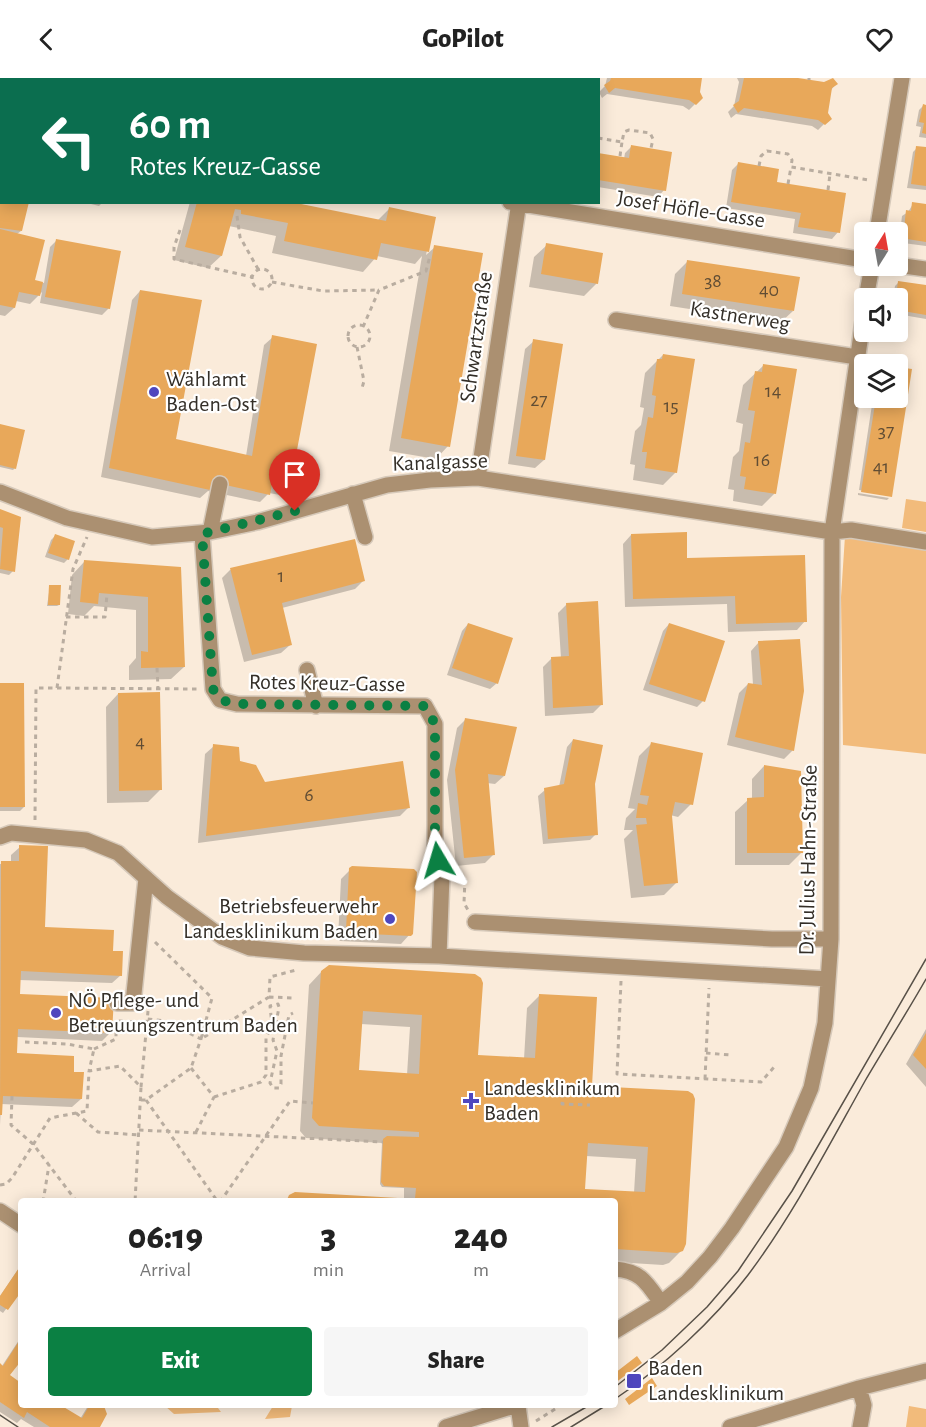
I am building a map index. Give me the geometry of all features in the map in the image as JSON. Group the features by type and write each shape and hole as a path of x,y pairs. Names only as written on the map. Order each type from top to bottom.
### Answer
{"street":[{"path":"879,222 902,78"},
{"name":"Schwartzstraße","path":"478,478 516,204"},
{"name":"Josef Höfle-Gasse","path":"522,204 854,259"},
{"path":"908,267 926,269"},
{"name":"Kastnerweg","path":"616,320 854,357"},
{"name":"Dr. Julius Hahn-Straße","path":"618,1329 661,1303 687,1282 710,1257 786,1147 811,1088 825,1023 831,939 832,532 854,378"},
{"name":"Kanalgasse","path":"0,492 67,518 152,537 206,533 257,522 387,486 430,480 478,478 832,532 851,530 926,542"},
{"path":"213,689 206,533 220,484"},
{"path":"353,494 365,537"},
{"path":"307,670 316,706"},
{"name":"Rotes Kreuz-Gasse","path":"213,689 220,700 237,704 425,706 435,724 435,845 442,876 439,956"},
{"path":"0,837 11,834 86,840 118,853 167,897 222,938 250,948 304,953 439,956 828,979"},
{"path":"117,1003 133,1003 146,878"},
{"path":"475,922 772,939 831,939"},
{"path":"0,1211 18,1223"},
{"path":"618,1269 629,1270 642,1278 661,1303"},
{"path":"730,1427 859,1388 926,1371"},
{"path":"859,1388 864,1405 860,1427"},
{"path":"446,1427 508,1408"},
{"path":"518,1408 521,1427"}],"path":[{"path":"620,156 624,132 629,130 650,133 653,139 651,148"},
{"path":"600,138 622,142"},
{"path":"759,166 761,156 766,151 788,154 792,160 789,184"},
{"path":"791,166 885,182"},
{"path":"828,190 830,173"},
{"path":"237,216 240,237 258,269"},
{"path":"180,230 174,247 174,259 252,277"},
{"path":"272,282 323,291 379,290 426,271 430,256"},
{"path":"258,269 265,269 270,273 272,282 268,288 261,290 252,284 252,277 258,269"},
{"path":"363,327 379,290"},
{"path":"357,347 368,341 369,334 363,327 353,327 348,333 351,343 357,347 364,381 362,388"},
{"path":"57,688 73,569 93,524"},
{"path":"66,617 105,618 107,594"},
{"path":"157,668 158,688"},
{"path":"35,836 36,688 213,689"},
{"path":"464,903 465,878"},
{"path":"141,1100 146,1100 191,1068 212,998 154,940 153,952"},
{"path":"269,997 270,976 303,967 304,953"},
{"path":"622,967 616,1074 761,1082 775,1066"},
{"path":"705,1079 710,972"},
{"path":"201,1039 269,997 294,998"},
{"path":"196,1133 214,1097 261,1082 266,1075 266,1038 272,1025 270,1006 273,1004 278,1004 279,1007 273,1040 277,1051 270,1083 273,1088 279,1088 281,1056 289,1014 293,1013"},
{"path":"135,1198 148,1008"},
{"path":"25,1042 67,1044 94,1049 116,1039 116,1020 165,1021 201,1039"},
{"path":"0,1185 6,1184 12,1178 50,1118 87,1111 89,1071 94,1049"},
{"path":"706,1053 730,1055"},
{"path":"89,1071 120,1066 141,1088"},
{"path":"191,1068 214,1097"},
{"path":"564,1084 562,1104 590,1105"},
{"path":"12,1096 11,1125 33,1144 74,1198"},
{"path":"146,1100 216,1198"},
{"path":"222,1198 290,1101 313,1103"},
{"path":"76,1113 98,1132 168,1131 383,1142"},
{"path":"44,1198 49,1165"},
{"path":"536,1421 557,1408"}],"shaded area":[{"path":"906,499 926,502 926,532 902,528"},
{"path":"845,536 926,549 926,754 843,745 841,597"},
{"path":"909,1406 926,1409 926,1427 906,1427"},
{"path":"167,1408 218,1408 221,1412 174,1414"},
{"path":"272,1408 292,1408 290,1417 265,1419"}],"building":[{"path":"611,78 702,78 700,92 703,98 696,105 689,100 615,88 609,93 604,85"},
{"path":"744,78 798,78 824,82 833,78 838,84 832,88 828,113 832,119 825,125 818,120 744,108 738,113 733,105 739,101"},
{"path":"923,104 926,105 926,134 922,133 924,123 919,122"},
{"path":"631,145 672,152 666,191 600,180 600,153 629,158"},
{"path":"916,146 926,147 926,186 911,184"},
{"path":"738,162 779,169 777,182 846,193 840,233 798,227 801,213 731,202"},
{"path":"912,202 926,204 926,242 908,239 908,222 905,222 906,210 911,211"},
{"path":"0,204 29,204 22,231 0,228"},
{"path":"196,204 301,204 386,221 389,207 436,217 429,252 381,243 377,260 284,241 288,223 241,214 241,210 235,209 222,256 185,247"},
{"path":"0,229 45,240 35,280 43,282 40,296 19,292 15,308 0,305"},
{"path":"56,239 121,251 110,309 45,297"},
{"path":"546,243 603,253 598,284 541,274"},
{"path":"434,245 483,253 450,447 401,438"},
{"path":"687,260 800,277 794,311 682,294"},
{"path":"898,281 926,285 926,315 908,312 908,288 897,288"},
{"name":"Wählamt Baden-Ost","path":"140,290 202,300 176,439 252,456 272,335 317,344 290,487 272,484 270,495 212,482 210,490 109,468"},
{"path":"533,339 563,344 545,460 516,456"},
{"path":"663,354 695,359 677,473 645,468 647,452 642,452 648,417 653,418 656,396 652,395 657,359 662,359"},
{"path":"763,364 797,369 776,494 744,489 746,477 740,476 745,442 750,443 755,411 748,410 755,371 762,372"},
{"path":"908,368 912,369 908,395"},
{"path":"874,408 906,408 892,497 861,492"},
{"path":"0,424 25,430 16,469 0,465"},
{"path":"0,509 21,517 15,572 0,569 3,528 0,527"},
{"path":"687,532 687,558 805,555 807,622 736,624 735,596 633,599 631,534"},
{"path":"55,534 75,541 69,560 48,553"},
{"path":"355,539 365,581 282,603 292,645 252,655 230,568"},
{"path":"84,560 181,567 185,667 141,668 141,651 148,652 148,597 99,593 98,604 80,602"},
{"path":"49,585 61,585 60,605 48,605"},
{"path":"598,601 603,705 553,708 551,657 569,656 566,603"},
{"path":"468,623 513,638 498,684 452,668"},
{"path":"669,623 725,641 705,702 649,684"},
{"path":"800,639 804,691 794,751 735,737 748,683 762,685 758,641"},
{"path":"0,683 24,683 25,807 0,807"},
{"path":"160,692 162,790 119,791 118,693"},
{"path":"465,718 517,727 505,776 488,774 495,855 464,858 455,770"},
{"path":"573,739 603,745 595,784 598,835 548,839 544,788 564,784"},
{"path":"651,742 703,753 693,805 675,802 672,816 678,883 644,886 636,825 647,824 646,818 636,818 638,803 647,805 649,796 640,795"},
{"path":"213,744 239,747 240,761 256,765 265,782 403,761 410,808 206,836"},
{"path":"764,765 801,771 803,853 747,853 747,798 764,797"},
{"name":"NÖ Pflege- und Betreuungszentrum Baden","path":"19,845 48,846 45,927 114,930 113,951 123,951 122,976 21,971 20,994 114,998 112,1033 18,1029 17,1053 74,1056 74,1072 84,1072 82,1099 3,1096 2,1115 0,1115 1,861 19,861"},
{"path":"352,866 414,869 417,872 413,934 411,936 348,933 346,930 349,868"},
{"name":"Landesklinikum Baden","path":"329,965 475,974 481,978 483,983 478,1055 535,1058 539,994 597,997 592,1086 688,1091 695,1099 686,1244 683,1251 677,1253 618,1249 618,1198 415,1198 416,1188 384,1186 381,1182 383,1139 387,1136 419,1137 419,1132 319,1126 312,1118 321,971","holes":["363,1011 422,1015 419,1074 359,1070","588,1143 648,1147 645,1192 585,1189"]},
{"path":"926,1033 926,1069 913,1055"},
{"name":"Landesklinikum Baden","path":"295,1192 398,1198 288,1198"},
{"path":"18,1269 18,1296 8,1310 0,1305 0,1296"},
{"path":"18,1343 18,1365 10,1375 18,1381 18,1408 65,1408 82,1418 88,1408 105,1408 107,1414 100,1427 50,1427 27,1412 24,1418 0,1402 0,1363 3,1366"},
{"path":"637,1356 642,1363 618,1381 618,1371"},
{"path":"652,1378 657,1386 629,1405 625,1399"}],"tram line":[{"path":"618,1385 662,1350 707,1307 738,1271 792,1191 926,959"},
{"path":"618,1397 651,1373 686,1342 719,1309 748,1275 795,1205 926,979"},
{"path":"552,1427 585,1408"},
{"path":"571,1427 602,1408"},
{"path":"0,1415 18,1427"}],"place":[{"name":"Wählamt Baden-Ost","path":"154,392"},
{"name":"Betriebsfeuerwehr Landesklinikum Baden","path":"390,919"},
{"name":"NÖ Pflege- und Betreuungszentrum Baden","path":"56,1013"},
{"name":"Landesklinikum Baden","path":"471,1101"},
{"name":"Baden Landesklinikum","path":"634,1381"}],"route":[{"path":"295,511 202,534 213,689 220,700 237,704 425,706 435,724 435,845 438,860"}]}
